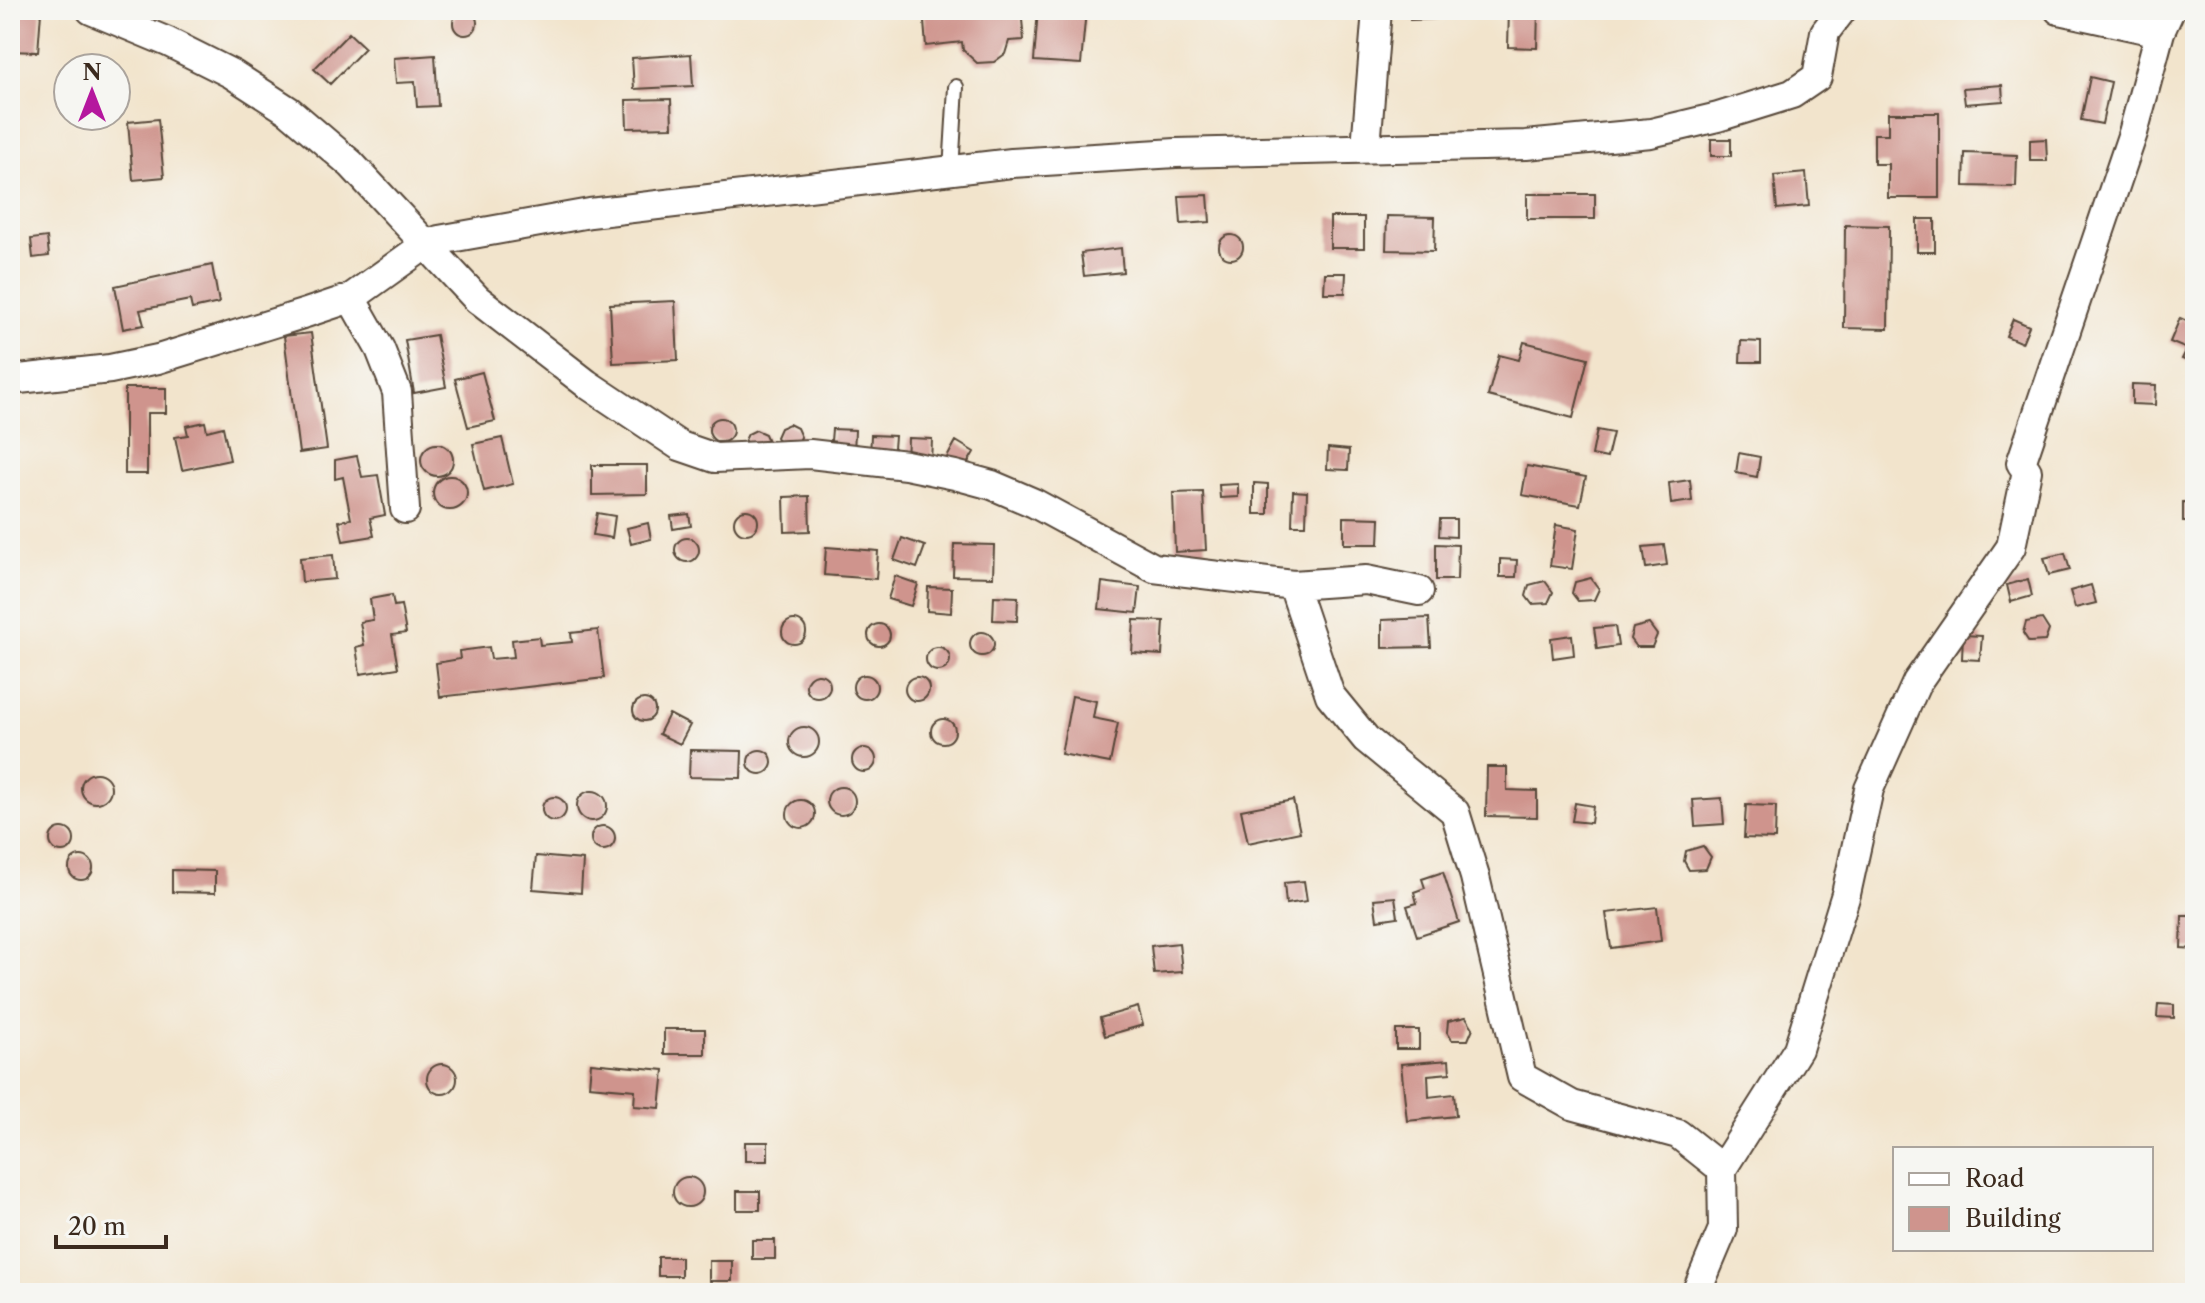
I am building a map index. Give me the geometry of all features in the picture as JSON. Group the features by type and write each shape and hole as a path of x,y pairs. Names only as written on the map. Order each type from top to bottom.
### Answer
{"street":[{"path":"91,10 168,42 232,74 289,111 351,164 477,299 587,384 680,446 715,458 810,454 906,465 955,475 992,485 1034,503 1154,568 1293,585 1366,580 1419,591"},
{"path":"1366,147 1377,10"},
{"path":"10,380 110,369 158,359 351,298 425,245 439,240 590,213 1012,163 1176,153 1526,145 1651,133 1718,117 1792,94 1817,77 1825,32 1842,10"},
{"path":"1696,1293 1723,1229 1722,1169 1798,1049 1846,894 1869,789 1917,682 2011,547 2027,471 2021,463 2133,133 2165,21 2059,10"},
{"path":"351,298 380,349 397,392 405,509"},
{"path":"1293,585 1330,695 1366,739 1455,812 1475,877 1522,1077 1572,1105 1678,1134 1722,1169"}],"lane":[{"path":"951,171 956,87"}],"building":[{"path":"923,10 1021,10 1024,40 1009,41 1005,54 994,62 977,63 963,50 962,42 926,46"},
{"path":"1038,10 1086,10 1081,64 1034,61"},
{"path":"1410,10 1437,10 1437,19 1410,20"},
{"path":"1509,10 1538,10 1537,48 1508,47"},
{"path":"15,11 41,12 38,52 10,51 10,26 15,26"},
{"path":"465,11 473,15 477,23 473,31 465,35 457,31 453,23 457,15"},
{"path":"349,33 365,48 330,84 314,69"},
{"path":"691,54 693,86 634,89 632,58"},
{"path":"435,55 438,106 417,107 415,82 396,83 394,58"},
{"path":"2090,77 2111,82 2102,124 2081,120"},
{"path":"2002,85 2003,101 1965,104 1963,88"},
{"path":"671,99 672,127 627,128 626,100"},
{"path":"1888,113 1939,113 1939,198 1888,198 1888,164 1874,164 1874,134 1888,134"},
{"path":"158,119 164,177 133,180 129,132 132,132 132,122"},
{"path":"1711,139 1731,139 1731,156 1711,156"},
{"path":"2046,139 2047,161 2030,161 2030,140"},
{"path":"1965,153 2017,155 2016,187 1964,186"},
{"path":"1806,173 1809,206 1777,209 1774,176"},
{"path":"1527,194 1595,194 1595,219 1527,219"},
{"path":"1208,195 1210,222 1181,224 1179,196"},
{"path":"1387,216 1435,217 1434,251 1386,250"},
{"path":"1330,217 1364,217 1364,248 1330,248"},
{"path":"1917,219 1935,219 1935,252 1917,252"},
{"path":"1845,225 1889,226 1888,329 1844,328"},
{"path":"1231,235 1239,239 1243,247 1239,255 1231,259 1223,255 1219,247 1223,239"},
{"path":"47,237 49,256 33,258 31,239"},
{"path":"1121,248 1123,272 1084,276 1081,253"},
{"path":"212,265 219,303 192,309 190,300 140,310 144,325 123,329 115,286"},
{"path":"1325,273 1346,273 1345,293 1324,293"},
{"path":"675,301 678,360 613,363 610,304"},
{"path":"2180,318 2195,325 2195,364 2182,359 2187,349 2170,342"},
{"path":"2013,319 2029,326 2022,343 2006,336"},
{"path":"311,333 327,449 299,453 284,336"},
{"path":"436,335 446,387 414,393 405,340"},
{"path":"1741,341 1761,342 1761,362 1740,362"},
{"path":"1524,342 1588,358 1573,418 1488,396 1499,355 1519,360"},
{"path":"482,372 495,421 468,427 455,379"},
{"path":"2132,384 2156,385 2155,405 2132,404"},
{"path":"125,388 166,388 166,413 147,413 147,474 125,474"},
{"path":"721,418 729,422 733,430 729,438 721,442 713,438 709,430 713,422"},
{"path":"205,422 207,431 223,427 230,460 182,470 175,437 188,435 186,426"},
{"path":"789,424 797,428 801,437 797,445 780,445 776,437 780,428"},
{"path":"832,429 855,430 854,454 830,453"},
{"path":"756,430 765,434 768,441 765,451 748,451 744,442 748,434"},
{"path":"1597,430 1613,433 1607,458 1592,455"},
{"path":"871,435 895,436 893,460 870,458"},
{"path":"502,438 513,484 484,491 473,444"},
{"path":"908,438 932,439 931,463 907,462"},
{"path":"956,441 974,452 963,471 944,463"},
{"path":"437,444 448,449 453,460 448,471 437,476 426,471 421,460 426,449"},
{"path":"1328,448 1349,450 1348,470 1327,469"},
{"path":"1739,453 1760,457 1757,477 1736,473"},
{"path":"357,456 362,477 378,475 385,515 370,518 374,536 343,541 339,521 351,519 343,477 335,479 335,460"},
{"path":"592,465 647,465 647,494 592,495"},
{"path":"1527,466 1586,477 1580,505 1522,495"},
{"path":"450,476 462,481 467,493 462,505 450,510 438,505 433,493 438,481"},
{"path":"1690,480 1692,501 1671,504 1669,483"},
{"path":"1254,483 1268,484 1268,514 1254,514"},
{"path":"1238,484 1238,497 1220,498 1219,485"},
{"path":"1293,491 1307,492 1306,525 1292,525"},
{"path":"1203,492 1206,550 1175,552 1173,493"},
{"path":"809,496 810,531 785,532 784,497"},
{"path":"2183,502 2195,503 2195,522 2183,522"},
{"path":"746,510 754,514 758,522 754,530 746,534 738,530 734,522 738,514"},
{"path":"597,513 615,516 612,538 593,535"},
{"path":"689,514 691,526 673,529 671,516"},
{"path":"1344,517 1380,518 1379,544 1344,544"},
{"path":"1440,519 1456,519 1456,537 1439,536"},
{"path":"648,523 651,539 631,544 627,528"},
{"path":"1556,525 1578,529 1572,569 1550,566"},
{"path":"687,538 695,542 699,550 695,558 687,562 679,558 675,550 679,542"},
{"path":"902,538 925,546 917,568 894,560"},
{"path":"954,544 994,545 993,577 953,576"},
{"path":"1436,544 1458,545 1457,580 1436,580"},
{"path":"1664,545 1667,565 1646,568 1643,547"},
{"path":"826,547 878,551 876,579 824,575"},
{"path":"2065,553 2070,570 2049,575 2044,558"},
{"path":"333,555 335,579 302,582 300,558"},
{"path":"1500,559 1517,560 1516,577 1500,577"},
{"path":"895,576 918,584 911,606 888,599"},
{"path":"1591,578 1599,589 1594,600 1578,601 1572,593 1575,582"},
{"path":"2028,579 2032,596 2011,602 2007,585"},
{"path":"1545,581 1553,592 1548,603 1532,604 1526,596 1529,585"},
{"path":"1102,582 1140,587 1137,613 1099,609"},
{"path":"2091,585 2096,603 2075,608 2070,591"},
{"path":"928,587 952,588 951,613 927,611"},
{"path":"392,595 394,606 401,605 406,633 392,635 398,668 360,674 356,647 364,645 360,622 373,620 370,599"},
{"path":"994,596 1018,597 1017,621 993,620"},
{"path":"1429,618 1431,647 1382,648 1382,620"},
{"path":"2042,619 2049,630 2045,641 2029,642 2023,633 2026,622"},
{"path":"794,620 802,624 806,632 802,640 794,644 786,640 782,632 786,624"},
{"path":"1134,620 1164,621 1162,655 1132,653"},
{"path":"875,624 883,624 890,635 883,646 875,646 868,639 868,631"},
{"path":"1649,624 1657,635 1652,647 1636,647 1630,639 1633,628"},
{"path":"1615,626 1618,646 1597,649 1594,628"},
{"path":"598,630 604,678 440,697 436,663 460,659 459,651 489,647 491,659 514,657 512,640 539,637 540,645 572,642 571,633"},
{"path":"982,632 990,636 994,644 990,652 982,656 974,652 970,644 974,636"},
{"path":"1572,635 1574,655 1553,658 1551,638"},
{"path":"1963,635 1982,636 1980,660 1962,659"},
{"path":"938,647 946,651 950,659 946,667 938,671 930,667 926,659 930,651"},
{"path":"818,674 826,678 830,686 826,694 818,698 810,694 806,686 810,678"},
{"path":"865,675 873,679 877,687 873,695 865,699 857,695 853,687 857,679"},
{"path":"917,677 925,681 929,689 925,697 917,701 909,697 905,689 909,681"},
{"path":"1072,696 1096,701 1093,718 1118,723 1110,763 1061,754"},
{"path":"640,699 648,699 655,710 648,721 640,721 633,714 633,706"},
{"path":"669,714 690,725 680,744 659,734"},
{"path":"943,719 951,723 955,731 951,739 943,743 935,739 931,731 935,723"},
{"path":"804,727 810,728 818,736 818,748 810,756 804,757 798,756 790,748 789,742 790,736 798,728"},
{"path":"864,748 872,752 876,760 872,768 864,772 856,768 852,760 856,752"},
{"path":"690,750 742,751 741,778 689,777"},
{"path":"760,750 768,754 772,762 768,770 760,774 752,770 748,762 752,754"},
{"path":"1487,767 1507,767 1507,790 1537,791 1537,817 1486,816"},
{"path":"96,773 102,774 110,782 110,794 102,802 96,803 90,802 82,794 81,788 82,782 90,774"},
{"path":"841,787 851,791 855,801 851,811 841,815 831,811 827,801 831,791"},
{"path":"592,791 598,792 606,800 606,812 598,820 592,821 586,820 578,812 577,806 578,800 586,792"},
{"path":"554,797 562,801 566,809 562,817 554,821 546,817 542,809 546,801"},
{"path":"1722,798 1724,824 1695,826 1693,800"},
{"path":"801,800 811,804 815,814 811,824 801,828 791,824 787,814 791,804"},
{"path":"1293,800 1300,832 1248,843 1241,810"},
{"path":"1575,803 1593,806 1591,823 1572,821"},
{"path":"1746,805 1776,806 1775,839 1744,838"},
{"path":"603,826 611,830 615,838 611,846 603,850 595,846 591,838 595,830"},
{"path":"62,828 70,832 74,840 70,848 62,852 54,848 50,840 54,832"},
{"path":"1703,846 1711,857 1706,869 1689,870 1684,861 1686,851"},
{"path":"81,856 89,860 93,868 89,876 81,880 73,876 69,868 73,860"},
{"path":"536,856 583,860 581,893 533,889"},
{"path":"172,870 215,871 215,893 172,892"},
{"path":"1443,872 1459,922 1417,936 1407,906 1417,903 1414,892 1425,888 1422,879"},
{"path":"1304,881 1307,901 1286,904 1284,883"},
{"path":"1395,897 1398,917 1377,920 1374,899"},
{"path":"1657,907 1661,941 1611,948 1606,913"},
{"path":"2182,916 2195,916 2195,949 2181,948"},
{"path":"1179,943 1182,972 1154,974 1151,946"},
{"path":"2158,1004 2174,1005 2174,1018 2157,1017"},
{"path":"1138,1007 1143,1025 1105,1036 1100,1018"},
{"path":"1466,1017 1473,1028 1468,1040 1452,1040 1447,1032 1448,1021"},
{"path":"664,1029 705,1029 705,1054 664,1054"},
{"path":"1396,1030 1419,1030 1419,1049 1396,1049"},
{"path":"1449,1060 1450,1073 1428,1075 1429,1097 1454,1094 1456,1116 1407,1121 1401,1064"},
{"path":"591,1063 664,1070 660,1108 634,1106 635,1090 589,1086"},
{"path":"442,1064 448,1065 456,1073 456,1085 448,1093 442,1094 436,1093 428,1085 427,1079 428,1073 436,1065"},
{"path":"745,1142 768,1142 768,1161 745,1161"},
{"path":"688,1177 694,1178 702,1186 702,1198 694,1206 688,1207 682,1206 674,1198 673,1192 674,1186 682,1178"},
{"path":"737,1191 760,1191 760,1210 737,1210"},
{"path":"752,1240 775,1240 775,1259 752,1259"},
{"path":"658,1257 681,1257 681,1276 658,1276"},
{"path":"709,1261 732,1261 732,1281 709,1281"}]}
